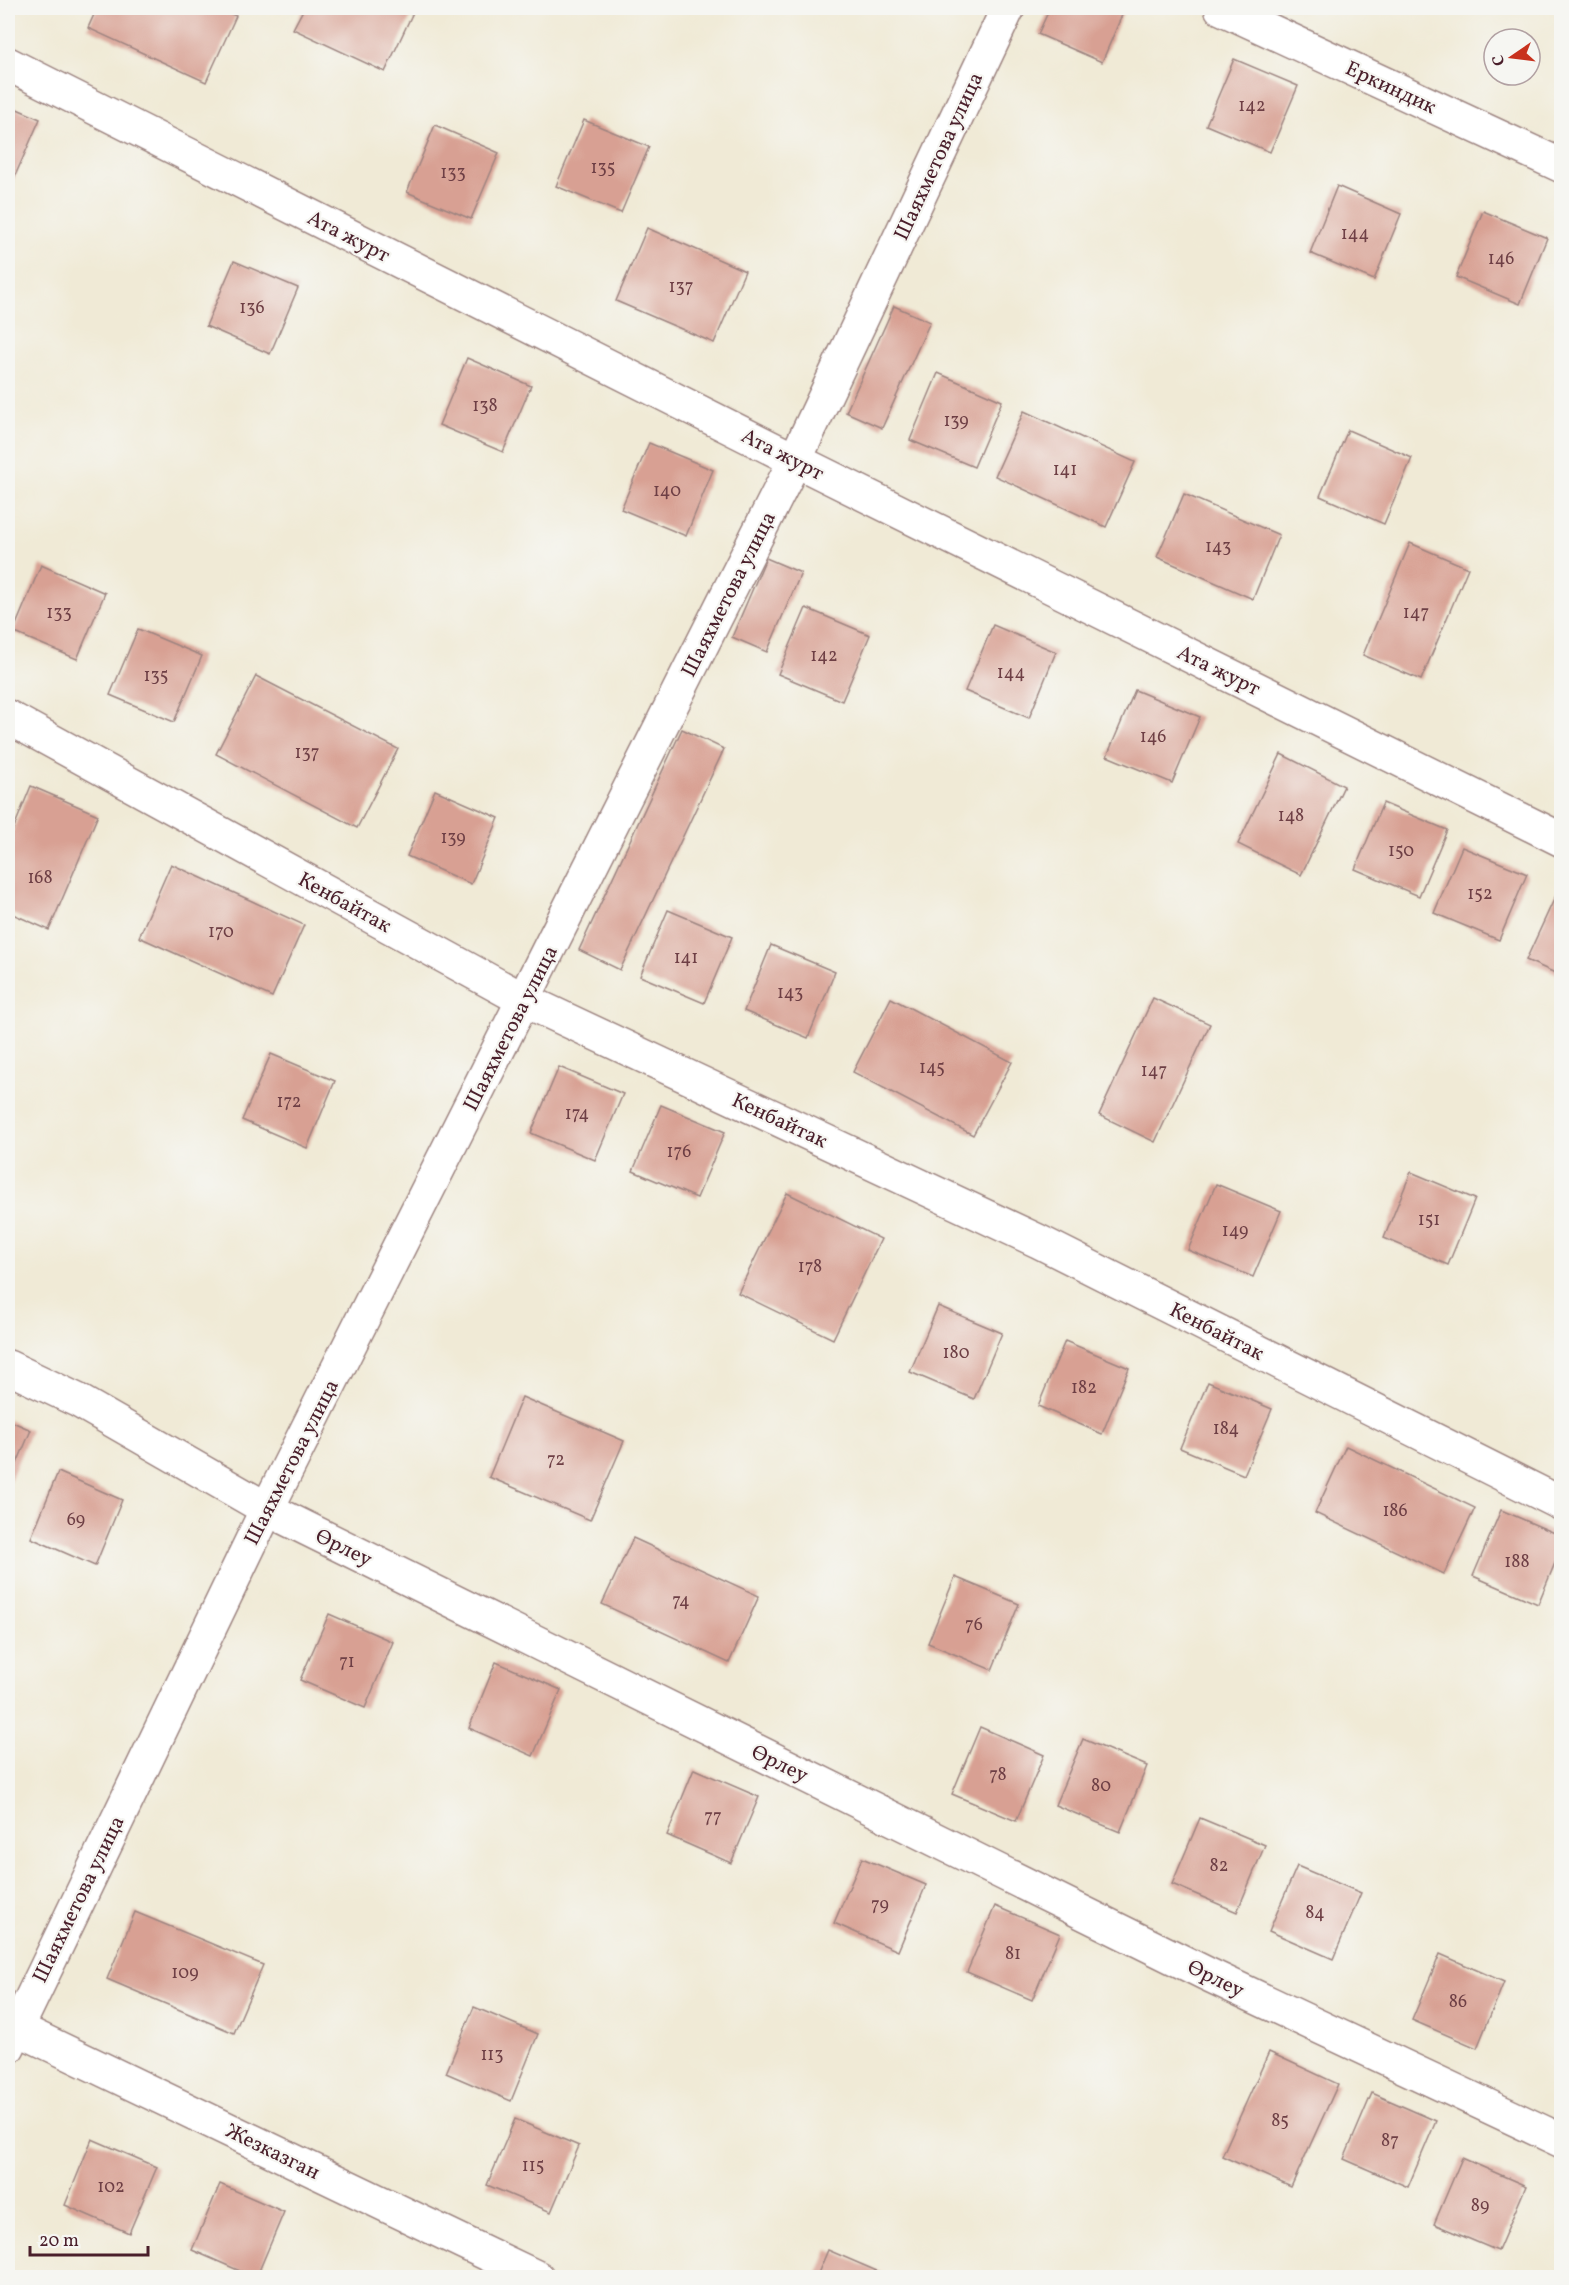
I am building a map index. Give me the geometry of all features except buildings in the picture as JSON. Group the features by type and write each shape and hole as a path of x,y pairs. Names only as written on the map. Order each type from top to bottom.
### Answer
{"street":[{"name":"Шаяхметова улица","path":"10,2033 267,1509 795,460 1008,8"},
{"name":"Еркиндик","path":"1221,8 1562,166"},
{"name":"Ата журт","path":"8,64 795,460 1562,840"},
{"name":"Кенбайтак","path":"8,717 524,1000 1038,1241 1562,1504"},
{"name":"Өрлеу","path":"8,1367 76,1400 267,1509 1207,1974 1562,2141"},
{"name":"Жезказган","path":"10,2033 538,2277"}]}
